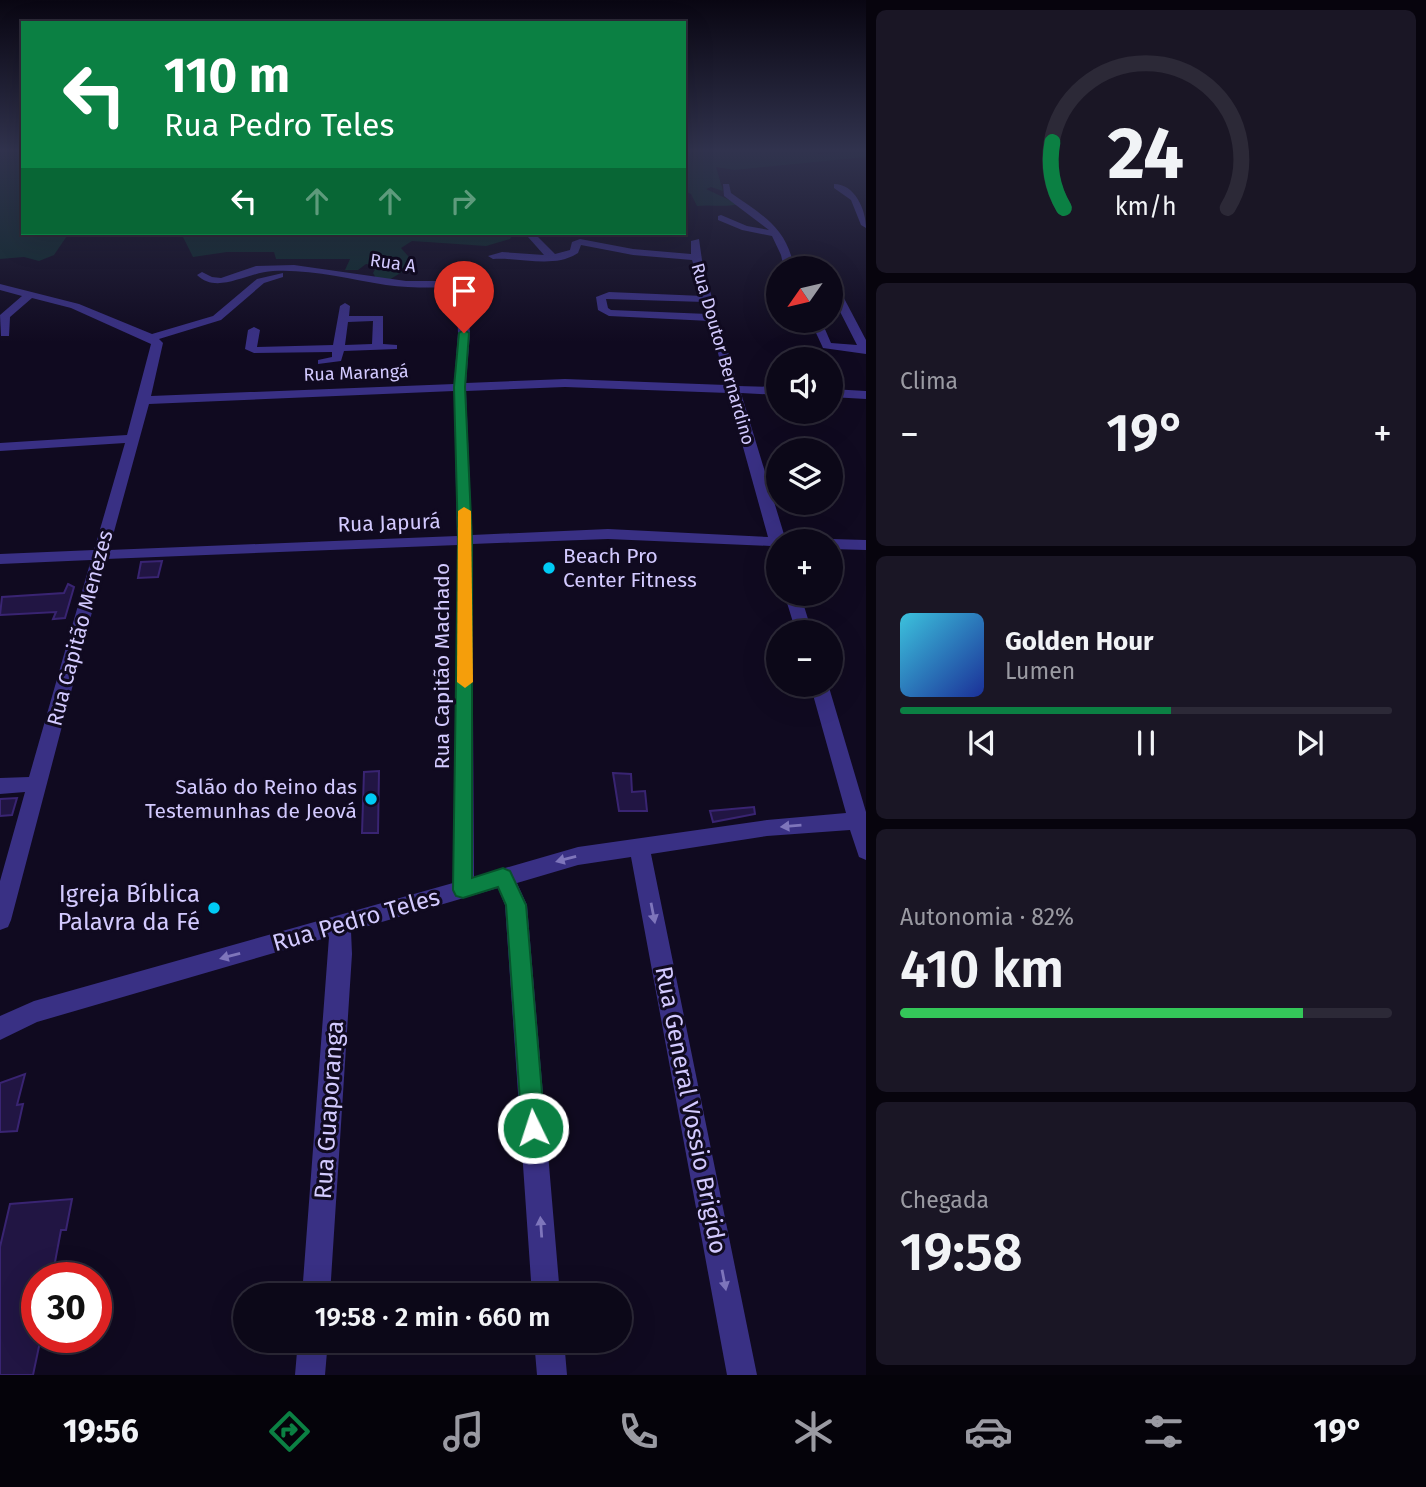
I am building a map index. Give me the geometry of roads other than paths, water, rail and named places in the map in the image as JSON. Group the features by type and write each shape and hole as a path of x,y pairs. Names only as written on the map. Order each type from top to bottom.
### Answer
{"street":[{"path":"758,214 768,221 785,248 787,256"},
{"path":"722,218 745,228 775,234"},
{"path":"533,235 553,258"},
{"name":"Rua Doutor Bernardino","path":"696,241 694,257 709,299 732,389 774,529"},
{"path":"493,257 517,254 553,258 571,256 576,244 580,243 633,252 694,257"},
{"name":"Rua A","path":"202,275 209,281 216,282 263,268 316,268 406,284 460,279"},
{"path":"0,287 75,306 151,338 205,324 227,313 244,293 263,278 341,273"},
{"name":"Rua Capitão Machado","path":"460,279 464,333 460,387 465,540 463,890"},
{"path":"5,334 5,316 16,310 20,301 31,294"},
{"path":"709,299 608,295 601,297 600,303 603,310 609,313 714,318"},
{"path":"321,377 337,359 345,306"},
{"path":"844,308 866,350"},
{"path":"344,319 379,318 377,348"},
{"path":"254,330 252,350 393,347"},
{"path":"821,333 827,346 866,350"},
{"name":"Rua Capitão Menezes","path":"0,920 131,439 145,400 157,343 151,338"},
{"path":"321,377 324,347"},
{"name":"Rua Marangá","path":"145,400 321,377 460,387 565,383 766,390"},
{"path":"843,394 866,395"},
{"path":"0,447 131,439"},
{"name":"Rua Japurá","path":"0,559 618,534 766,543"},
{"path":"843,544 866,545"},
{"path":"823,697 862,820 866,851"},
{"path":"0,786 37,784"},
{"name":"Rua Pedro Teles","path":"6,1021 578,856 767,828 862,820"},
{"name":"Rua General Vossio Brigido","path":"639,846 743,1375"},
{"path":"503,877 516,905 545,1283"},
{"name":"Rua Guaporanga","path":"317,1283 341,954 340,925"},
{"path":"310,1375 312,1353"},
{"path":"551,1353 552,1375"}],"place":[{"name":"Beach Pro Center Fitness","path":"549,568"},
{"name":"Salão do Reino das Testemunhas de Jeová","path":"371,799"},
{"name":"Igreja Bíblica Palavra da Fé","path":"214,908"}]}
